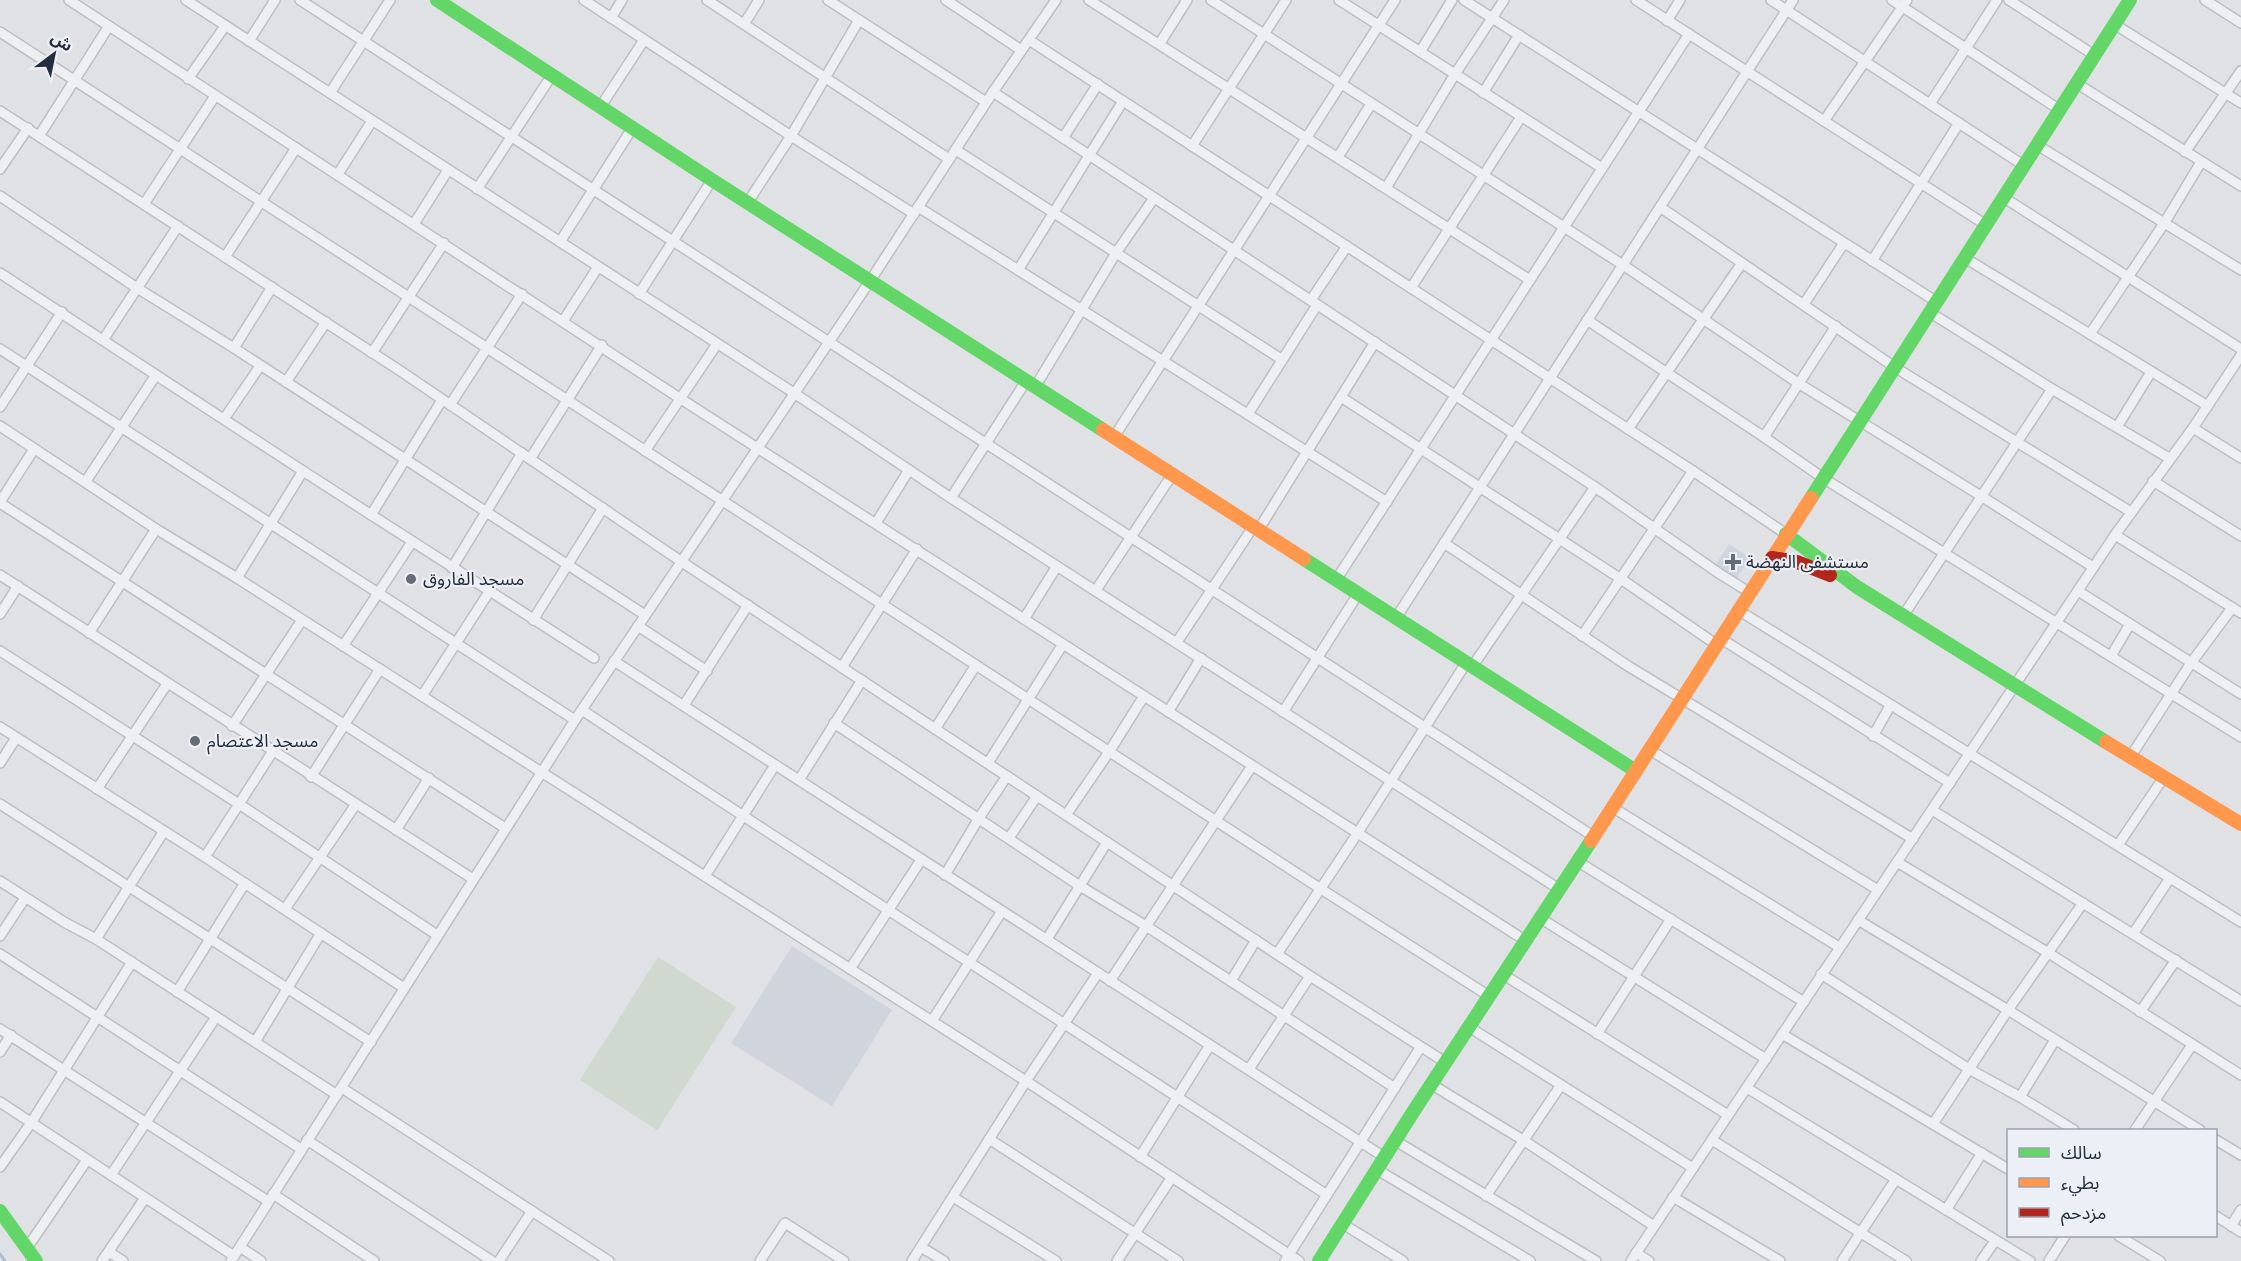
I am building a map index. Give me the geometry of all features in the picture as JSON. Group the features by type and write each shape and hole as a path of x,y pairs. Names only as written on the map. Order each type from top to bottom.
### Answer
{"main road":[{"path":"437,0 712,180 1636,771"},
{"path":"1319,1261 1394,1140 1683,700 1786,534 1896,368 2130,0"},
{"path":"1786,534 1857,587 2241,824"},
{"path":"1772,558 1807,565 1857,587"},
{"path":"0,1211 36,1261"}],"street":[{"path":"69,0 602,345 681,399 1526,941"},
{"path":"186,0 794,393 1056,566 1559,889"},
{"path":"249,41 275,0"},
{"path":"300,0 1593,836"},
{"path":"330,93 390,0"},
{"path":"584,0 791,136 1018,270 1387,502"},
{"path":"611,18 622,0"},
{"path":"707,0 949,159"},
{"path":"744,24 759,0"},
{"path":"828,0 986,102"},
{"path":"946,0 1022,50"},
{"path":"0,1102 232,1259 575,720 1056,0"},
{"path":"1089,0 1530,280"},
{"path":"1160,43 1187,0"},
{"path":"1211,0 1623,265 1798,383 2093,567"},
{"path":"1192,146 1286,0"},
{"path":"1339,0 1602,168"},
{"path":"1114,437 1395,0"},
{"path":"1420,52 1452,0"},
{"path":"1464,0 1872,261 1934,308 2052,389 2169,459"},
{"path":"1386,188 1504,0"},
{"path":"1636,0 1986,225"},
{"path":"1667,21 1680,0"},
{"path":"1771,0 2023,165"},
{"path":"1396,618 1793,0"},
{"path":"1892,0 1905,3 1965,49 2060,110"},
{"path":"1930,104 1997,0"},
{"path":"2009,0 2094,56"},
{"path":"2205,0 2241,23"},
{"path":"1824,121 1905,3"},
{"path":"748,202 791,136 859,20"},
{"path":"2114,24 2241,103"},
{"path":"39,136 109,26"},
{"path":"188,79 225,26"},
{"path":"0,32 1489,996"},
{"path":"1336,580 1689,34"},
{"path":"1483,93 1519,35"},
{"path":"601,106 644,40"},
{"path":"1029,40 1693,471 1786,534"},
{"path":"2185,152 2241,71"},
{"path":"477,189 552,75"},
{"path":"2076,83 2241,186"},
{"path":"1063,138 1098,84"},
{"path":"993,92 1456,395 1749,592"},
{"path":"144,204 215,96"},
{"path":"1018,270 1123,101"},
{"path":"1338,157 1371,104"},
{"path":"0,111 326,322 682,562 1310,976 1445,1062"},
{"path":"1411,288 1521,117"},
{"path":"338,174 372,121"},
{"path":"1872,261 1959,123"},
{"path":"560,242 633,127"},
{"path":"0,169 28,128"},
{"path":"2037,145 2241,270"},
{"path":"225,257 296,148"},
{"path":"956,150 1281,359"},
{"path":"2090,334 2202,162"},
{"path":"414,224 448,170"},
{"path":"639,294 712,180"},
{"path":"0,196 137,288 234,348 645,615"},
{"path":"2003,197 2241,349"},
{"path":"951,498 986,444 1082,312 1116,253 1154,198"},
{"path":"1660,207 1896,368 2131,512"},
{"path":"103,340 178,226"},
{"path":"372,353 444,243"},
{"path":"1804,304 1844,243"},
{"path":"1248,414 1347,246"},
{"path":"1965,258 2208,406"},
{"path":"1628,429 1742,263"},
{"path":"563,321 598,267"},
{"path":"0,273 594,658"},
{"path":"234,348 272,287"},
{"path":"371,515 404,458 487,347 522,294"},
{"path":"0,407 62,312"},
{"path":"1587,320 1823,478 2241,737"},
{"path":"286,382 326,322"},
{"path":"1764,437 1836,326"},
{"path":"1177,642 1308,452 1375,342"},
{"path":"645,451 717,344"},
{"path":"452,568 486,512 568,401 602,345"},
{"path":"0,350 575,720"},
{"path":"1649,1261 1634,1257 1839,947 2058,623 2093,567 2169,459 2238,369 2241,355"},
{"path":"224,419 260,366"},
{"path":"2117,427 2151,372"},
{"path":"86,482 156,375"},
{"path":"1903,616 2052,389"},
{"path":"1341,397 1559,540 1950,783"},
{"path":"0,426 156,529 237,578 1026,1081 1172,1177 1287,1258 1299,1261"},
{"path":"2193,428 2241,458"},
{"path":"34,449 0,502 505,828"},
{"path":"876,523 909,470"},
{"path":"237,578 303,471"},
{"path":"1582,636 1693,471"},
{"path":"1096,590 1172,475"},
{"path":"2153,481 2241,536"},
{"path":"1277,954 1424,728 1522,594 1595,487"},
{"path":"533,620 603,508"},
{"path":"89,633 156,529"},
{"path":"2115,535 2241,613"},
{"path":"343,646 412,542"},
{"path":"1444,543 1582,636 1683,700 1912,839"},
{"path":"842,667 916,549"},
{"path":"1024,619 1056,566"},
{"path":"0,575 472,879"},
{"path":"0,614 18,586"},
{"path":"2078,591 2241,693"},
{"path":"422,696 489,592"},
{"path":"1283,712 1358,594"},
{"path":"684,705 748,605"},
{"path":"2131,756 2191,663 2232,608"},
{"path":"1738,610 2241,922"},
{"path":"232,726 302,620"},
{"path":"2111,656 2130,624"},
{"path":"638,626 707,671"},
{"path":"988,763 1063,644"},
{"path":"0,651 438,935"},
{"path":"1168,712 1201,658"},
{"path":"614,661 1384,1157"},
{"path":"935,729 976,665"},
{"path":"311,777 380,669"},
{"path":"799,780 862,680"},
{"path":"97,789 167,684"},
{"path":"1066,815 1110,752 1144,696"},
{"path":"1873,736 1890,706"},
{"path":"582,711 888,912 1327,1195"},
{"path":"834,723 1080,886 1146,926 1395,1088"},
{"path":"0,727 206,857 404,988"},
{"path":"0,763 16,738"},
{"path":"1650,750 1878,890"},
{"path":"206,857 273,752"},
{"path":"705,876 775,765"},
{"path":"1110,981 1252,766"},
{"path":"945,875 1007,776"},
{"path":"2118,845 2164,777"},
{"path":"396,830 429,778"},
{"path":"1009,838 1037,796"},
{"path":"0,804 371,1042"},
{"path":"285,909 356,804"},
{"path":"1612,807 1839,947"},
{"path":"1932,810 2241,1001"},
{"path":"96,939 164,831"},
{"path":"1047,939 1107,842"},
{"path":"850,969 921,860"},
{"path":"1577,861 1803,1002"},
{"path":"1897,862 2047,952 2241,1075"},
{"path":"2133,934 2170,878"},
{"path":"0,881 96,939 255,1042 340,1091 609,1261"},
{"path":"177,992 245,883"},
{"path":"0,936 25,898"},
{"path":"1933,1124 2047,952 2083,903"},
{"path":"932,1021 1002,911"},
{"path":"1540,918 1766,1059"},
{"path":"1597,1034 1671,919"},
{"path":"1858,920 2008,1010 2197,1129"},
{"path":"255,1042 321,933"},
{"path":"1231,981 1256,940"},
{"path":"0,954 302,1149"},
{"path":"2140,1012 2176,960"},
{"path":"0,1167 98,1019 132,962"},
{"path":"912,1261 989,1138 1098,973"},
{"path":"1821,974 1969,1069 2071,1129"},
{"path":"1504,975 1728,1115"},
{"path":"1249,1069 1310,976"},
{"path":"111,1175 216,1017"},
{"path":"1469,1027 1693,1168"},
{"path":"0,1029 146,1122 374,1261"},
{"path":"1782,1034 2007,1167"},
{"path":"0,1052 11,1035"},
{"path":"2020,1097 2055,1040"},
{"path":"2136,1129 2192,1045"},
{"path":"1140,1157 1210,1046"},
{"path":"1287,1258 1420,1048"},
{"path":"1431,1084 1523,1140 1654,1226"},
{"path":"1486,1196 1561,1085"},
{"path":"1747,1088 2031,1261"},
{"path":"989,1138 1178,1261"},
{"path":"307,1140 492,1261"},
{"path":"1394,1140 1596,1261"},
{"path":"1712,1140 1906,1261"},
{"path":"2217,1141 2241,1155"},
{"path":"1946,1210 1983,1153"},
{"path":"27,1248 87,1160"},
{"path":"1376,1169 1530,1261"},
{"path":"1118,1261 1172,1177"},
{"path":"1842,1261 1896,1179"},
{"path":"953,1197 1056,1261"},
{"path":"1673,1197 1780,1261"},
{"path":"102,1261 145,1198"},
{"path":"2230,1226 2241,1210"},
{"path":"499,1261 532,1211"},
{"path":"2217,1217 2241,1232"},
{"path":"760,1261 784,1223 844,1261"},
{"path":"1343,1224 1403,1261"},
{"path":"2049,1261 2064,1237"},
{"path":"2121,1237 2160,1261"},
{"path":"1981,1261 1995,1240"},
{"path":"240,1247 261,1261"},
{"path":"921,1247 944,1261"},
{"path":"109,1252 123,1261"}],"shaded area":[{"name":"مستشفى النهضة","path":"1729,544 1750,558 1736,580 1715,566"},
{"path":"792,946 892,1010 832,1106 731,1043"},
{"path":"658,957 736,1007 657,1130 580,1080"}],"waterway":[{"path":"0,1254 5,1261"}],"traffic: fast":[{"path":"437,0 712,180 1103,430"},
{"path":"1811,498 2130,0"},
{"path":"1786,534 1857,587 2106,742"},
{"path":"1304,559 1636,771"},
{"path":"1319,1261 1415,1109 1591,841"},
{"path":"0,1211 36,1261"}],"traffic: slow":[{"path":"1103,430 1304,559"},
{"path":"1591,841 1811,498"},
{"path":"2106,742 2241,824"}],"traffic: jam":[{"path":"1772,558 1797,562 1830,575"}],"place":[{"name":"مستشفى النهضة","path":"1733,562"},
{"name":"مسجد الفاروق","path":"411,579"},
{"name":"مسجد الاعتصام","path":"195,741"}]}
